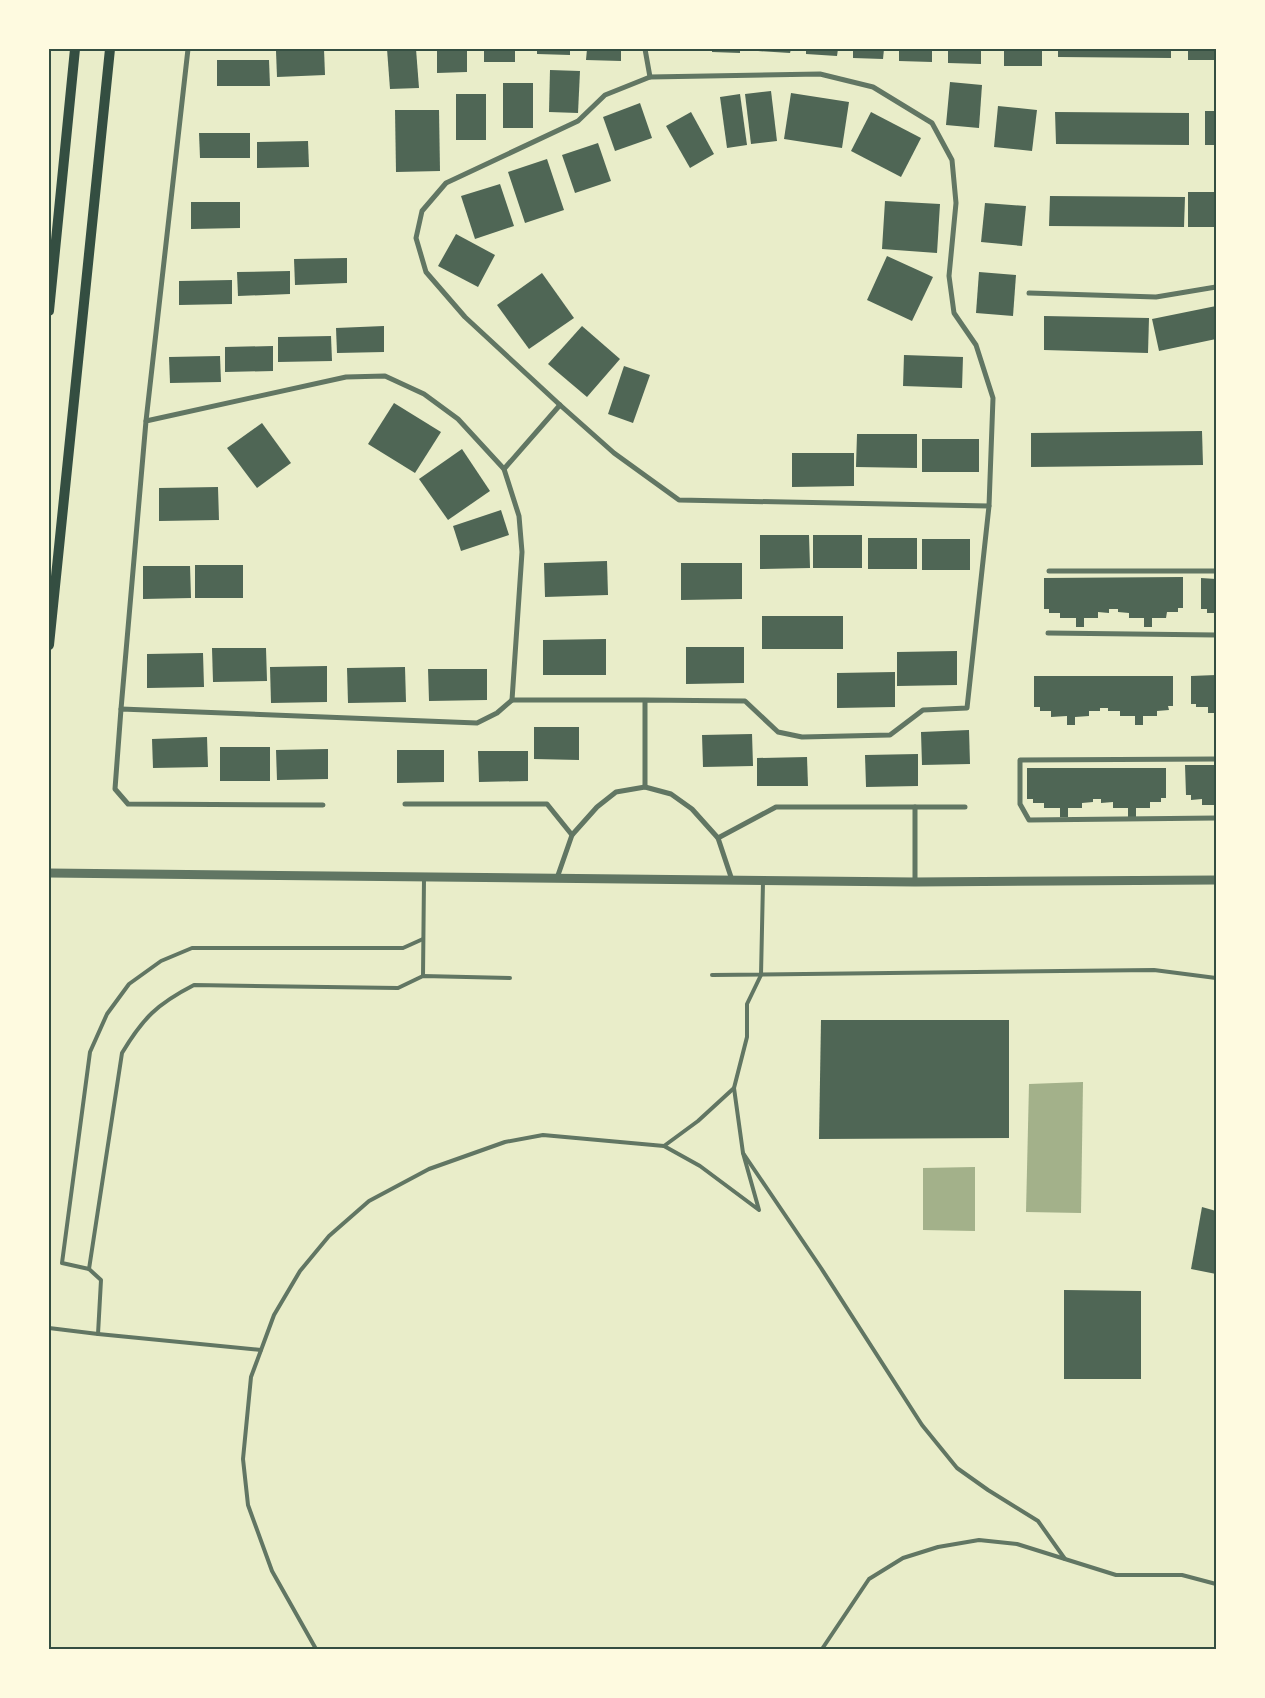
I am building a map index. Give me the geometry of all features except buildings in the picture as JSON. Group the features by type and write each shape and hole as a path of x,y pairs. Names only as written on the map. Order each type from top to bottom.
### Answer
{"main road":[{"path":"49,311 75,49"},
{"path":"49,644 110,49"},
{"path":"108,62 117,49"}],"street":[{"path":"188,49 146,420 116,789 128,804 323,805"},
{"path":"645,49 650,76"},
{"path":"122,708 477,723 497,713 512,700 745,701 778,732 802,737 890,735 923,710 968,708 989,506 993,398 976,345 954,313 949,276 956,203 952,160 932,123 873,87 820,74 650,76 605,95 578,122 446,183 422,211 416,238 426,272 465,317 560,405 614,453 679,500 989,506"},
{"path":"1029,293 1156,297 1216,287"},
{"path":"146,420 346,377 385,376 424,394 458,419 504,469 519,516 522,552 512,700"},
{"path":"504,469 560,405"},
{"path":"1049,571 1216,572"},
{"path":"1048,633 1216,635"},
{"path":"645,700 645,787"},
{"path":"1216,758 1020,760 1020,804 1029,820 1216,818"},
{"path":"557,878 572,835 597,807 616,792 645,787 671,794 692,809 718,838 732,880"},
{"path":"405,804 547,804 572,835"},
{"path":"718,838 776,806 965,807"},
{"path":"915,807 915,882"},
{"path":"49,873 915,882 1216,880"}],"lane":[{"path":"423,976 424,876"},
{"path":"316,1649 272,1571 248,1505 243,1459 251,1377 274,1315 300,1271 329,1236 369,1201 429,1169 505,1142 542,1135 664,1146 700,1166 759,1210 743,1153 734,1088 746,1037 747,1004 761,974 764,880"},
{"path":"98,1334 101,1280 89,1269 62,1263 90,1052 107,1014 129,984 162,961 192,948 403,948 423,939"},
{"path":"712,975 1154,970 1216,978"},
{"path":"89,1269 122,1054 137,1027 165,1000 194,985 398,988 423,976 510,978"},
{"path":"664,1146 698,1121 734,1088"},
{"path":"743,1153 928,1432 957,1468 988,1490 1038,1520 1065,1559"},
{"path":"49,1328 261,1350"},
{"path":"822,1649 869,1580 903,1558 938,1547 979,1540 1017,1544 1116,1575 1182,1575 1216,1584"}],"shaded area":[{"path":"1083,1082 1081,1213 1026,1212 1029,1084"},
{"path":"975,1167 975,1231 923,1230 923,1168"}]}
